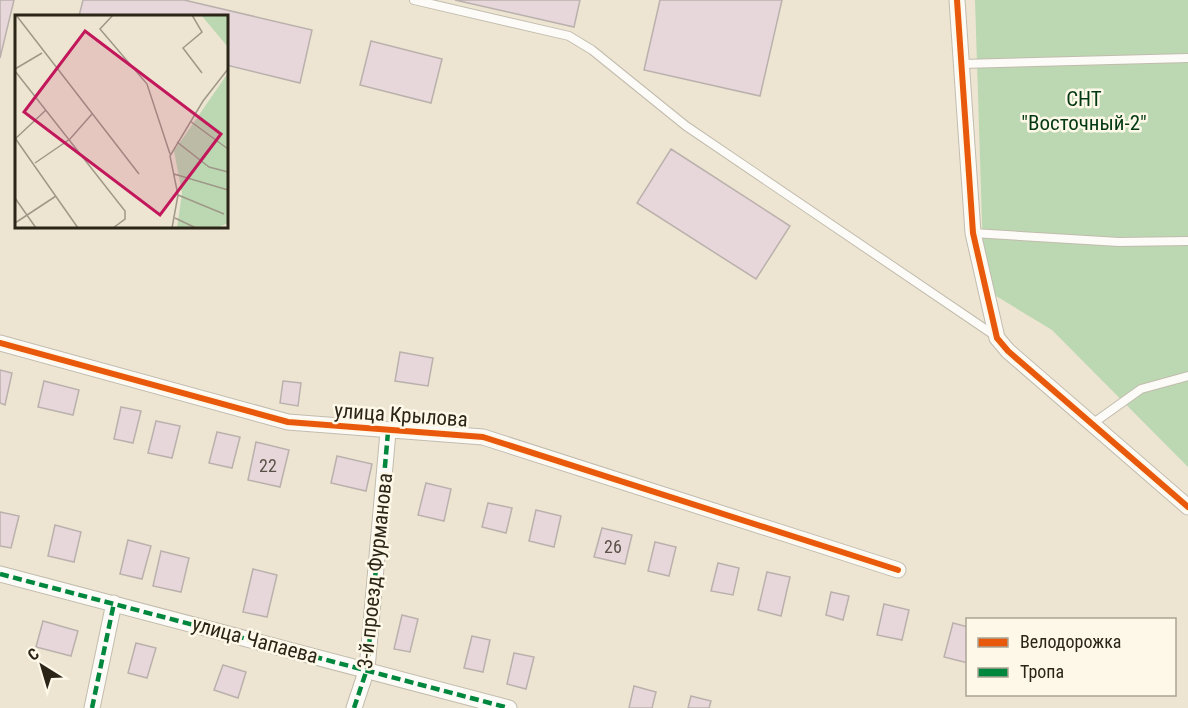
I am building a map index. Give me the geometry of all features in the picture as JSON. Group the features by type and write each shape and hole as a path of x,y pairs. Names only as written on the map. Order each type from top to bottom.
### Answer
{"street":[{"path":"957,0 973,233 998,338 1008,351 1188,507"},
{"name":"улица Крылова","path":"0,343 288,422 483,438 898,570"},
{"name":"3-й проезд Фурманова","path":"354,708 367,669 388,432"},
{"name":"улица Чапаева","path":"0,573 509,708"},
{"path":"92,708 114,603"}],"lane":[{"path":"414,0 569,36 592,50 686,126 998,338"},
{"path":"961,64 1188,58"},
{"path":"973,233 1119,242 1188,241"},
{"path":"1092,424 1141,389 1188,376"}],"green space":[{"name":"СНТ \"Восточный-2\"","path":"975,0 1188,0 1188,467 1052,330 996,296 983,254"}],"building":[{"path":"0,0 14,0 0,58"},
{"path":"83,0 184,0 312,30 300,83 228,65 228,15 79,15"},
{"path":"455,0 580,0 574,27"},
{"path":"660,0 782,0 760,96 644,70"},
{"path":"371,41 442,59 431,103 360,85"},
{"path":"671,149 790,226 756,279 637,203"},
{"path":"400,352 433,358 428,386 395,381"},
{"path":"0,370 12,373 5,405 0,403"},
{"path":"44,381 79,390 73,415 38,407"},
{"path":"283,381 301,383 298,406 280,403"},
{"path":"121,407 141,411 133,443 114,439"},
{"path":"156,421 180,426 172,458 148,453"},
{"path":"217,432 240,437 232,468 209,463"},
{"path":"256,442 289,450 280,487 248,480"},
{"path":"337,456 372,464 366,491 331,483"},
{"path":"426,483 451,489 444,521 418,515"},
{"path":"488,503 512,508 506,533 482,527"},
{"path":"536,510 561,516 554,547 529,541"},
{"path":"0,512 19,516 11,548 0,546"},
{"path":"55,525 81,532 74,562 48,556"},
{"path":"602,528 632,535 625,564 594,557"},
{"path":"128,540 151,546 142,579 120,574"},
{"path":"655,542 676,547 669,576 648,571"},
{"path":"161,551 189,558 181,592 153,586"},
{"path":"718,563 739,568 733,595 711,591"},
{"path":"253,569 277,575 267,617 243,612"},
{"path":"767,572 790,577 781,616 758,610"},
{"path":"831,592 849,596 843,620 826,615"},
{"path":"884,604 909,610 902,640 877,635"},
{"path":"402,615 418,619 410,652 394,649"},
{"path":"43,621 78,631 71,656 36,647"},
{"path":"953,623 966,626 966,662 944,657"},
{"path":"472,636 490,640 483,672 464,668"},
{"path":"136,643 156,648 147,678 128,673"},
{"path":"514,653 534,657 526,689 507,684"},
{"path":"223,665 246,672 238,698 214,690"},
{"path":"634,686 656,692 652,708 629,708"},
{"path":"691,696 711,701 709,708 688,708"}],"marked path":[{"path":"354,708 367,669 388,432"},
{"path":"0,574 509,708"},
{"path":"92,708 114,603"}],"cycle path":[{"path":"957,0 973,233 997,338 1008,351 1188,507"},
{"path":"0,343 288,422 483,437 898,570"}]}
